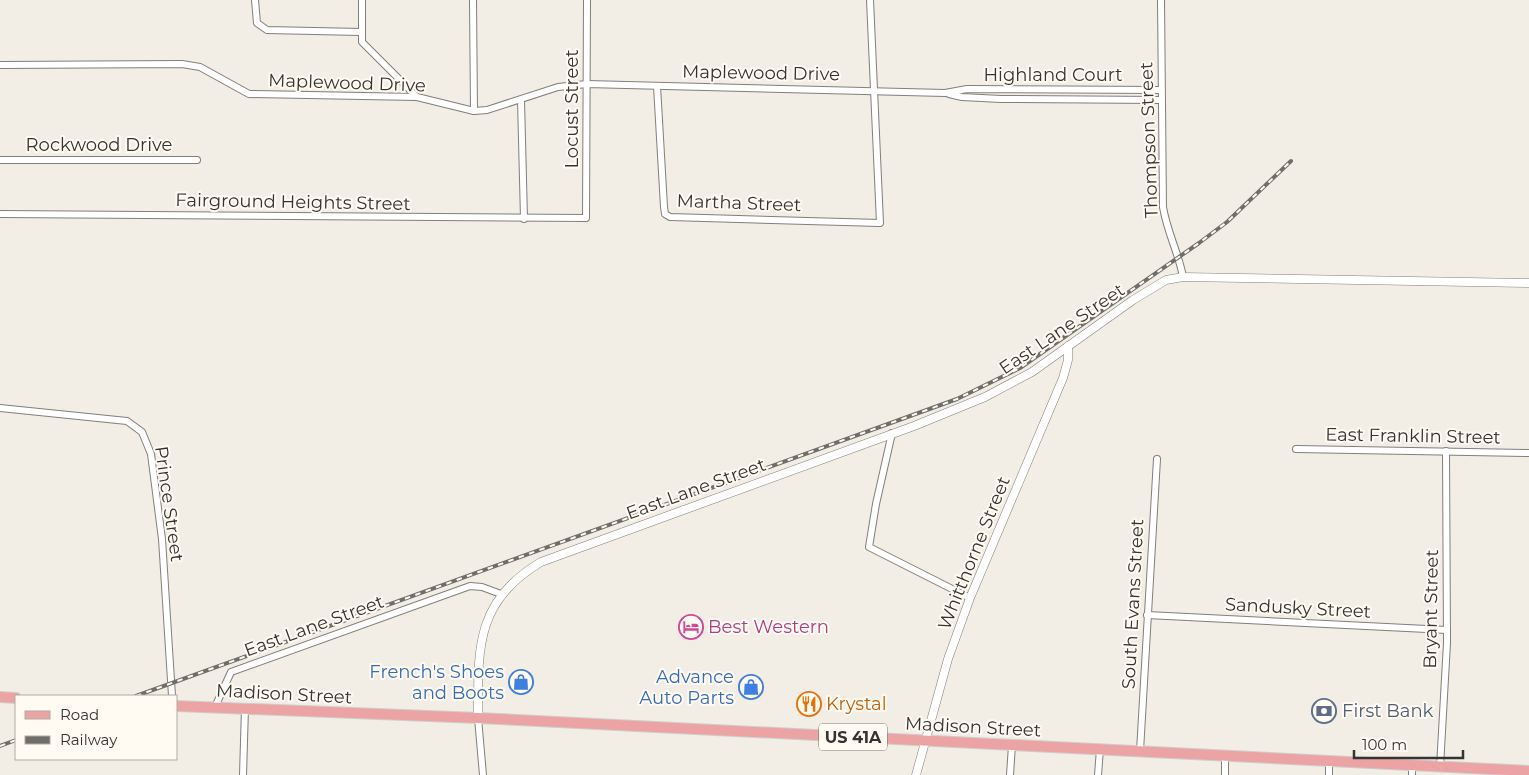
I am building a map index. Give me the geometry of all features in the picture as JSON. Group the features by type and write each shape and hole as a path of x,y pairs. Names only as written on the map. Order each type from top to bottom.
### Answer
{"main road":[{"path":"0,697 15,698"},
{"name":"Madison Street","path":"178,706 478,718 1140,751 1225,757 1330,761 1412,770 1440,767 1529,771"}],"street":[{"path":"255,0 257,23 267,30 361,32"},
{"path":"362,0 362,42 416,97"},
{"path":"473,0 474,111"},
{"name":"Locust Street","path":"586,218 588,0"},
{"path":"870,0 875,91"},
{"name":"Thompson Street","path":"1161,0 1160,100 1163,207 1166,226 1181,263 1183,277"},
{"name":"Maplewood Drive","path":"0,65 182,64 200,66 249,94 416,97 474,111 487,110 558,88 587,84 875,91"},
{"name":"Martha Street","path":"657,86 665,214 670,217 880,223 875,91"},
{"name":"Highland Court","path":"875,91 945,93 967,89 1161,90"},
{"name":"Highland Court","path":"945,93 962,98 1160,100"},
{"path":"521,100 524,219"},
{"name":"Rockwood Drive","path":"0,160 197,160"},
{"name":"Fairground Heights Street","path":"0,214 586,218"},
{"name":"East Lane Street","path":"478,718 480,645 489,612 501,594 524,572 541,562 939,417 1032,372 1166,280 1183,277 1529,283"},
{"name":"Whitthorne Street","path":"916,775 948,659 970,598 1063,378 1068,360 1068,346"},
{"name":"Prince Street","path":"0,408 128,421 142,432 151,454 162,539 172,695"},
{"path":"892,433 876,504 869,547 970,598"},
{"name":"East Franklin Street","path":"1296,449 1529,454"},
{"name":"Bryant Street","path":"1440,767 1447,630 1446,451"},
{"name":"South Evans Street","path":"1140,751 1157,459"},
{"name":"East Lane Street","path":"215,707 231,672 470,586 482,587 501,594"},
{"name":"Sandusky Street","path":"1147,615 1447,630"},
{"path":"243,775 245,708"},
{"path":"478,718 483,775"},
{"path":"1010,775 1012,745"},
{"path":"1098,775 1100,749"},
{"path":"1225,757 1225,775"},
{"path":"1329,775 1330,761"}],"railway":[{"path":"139,695 957,399 1020,368 1199,243 1227,222 1291,161"},
{"path":"0,746 15,740"}],"place":[{"name":"Best Western","path":"691,627"},
{"name":"French's Shoes and Boots","path":"521,682"},
{"name":"Advance Auto Parts","path":"751,687"},
{"name":"Krystal","path":"809,704"},
{"name":"First Bank","path":"1324,711"}]}
